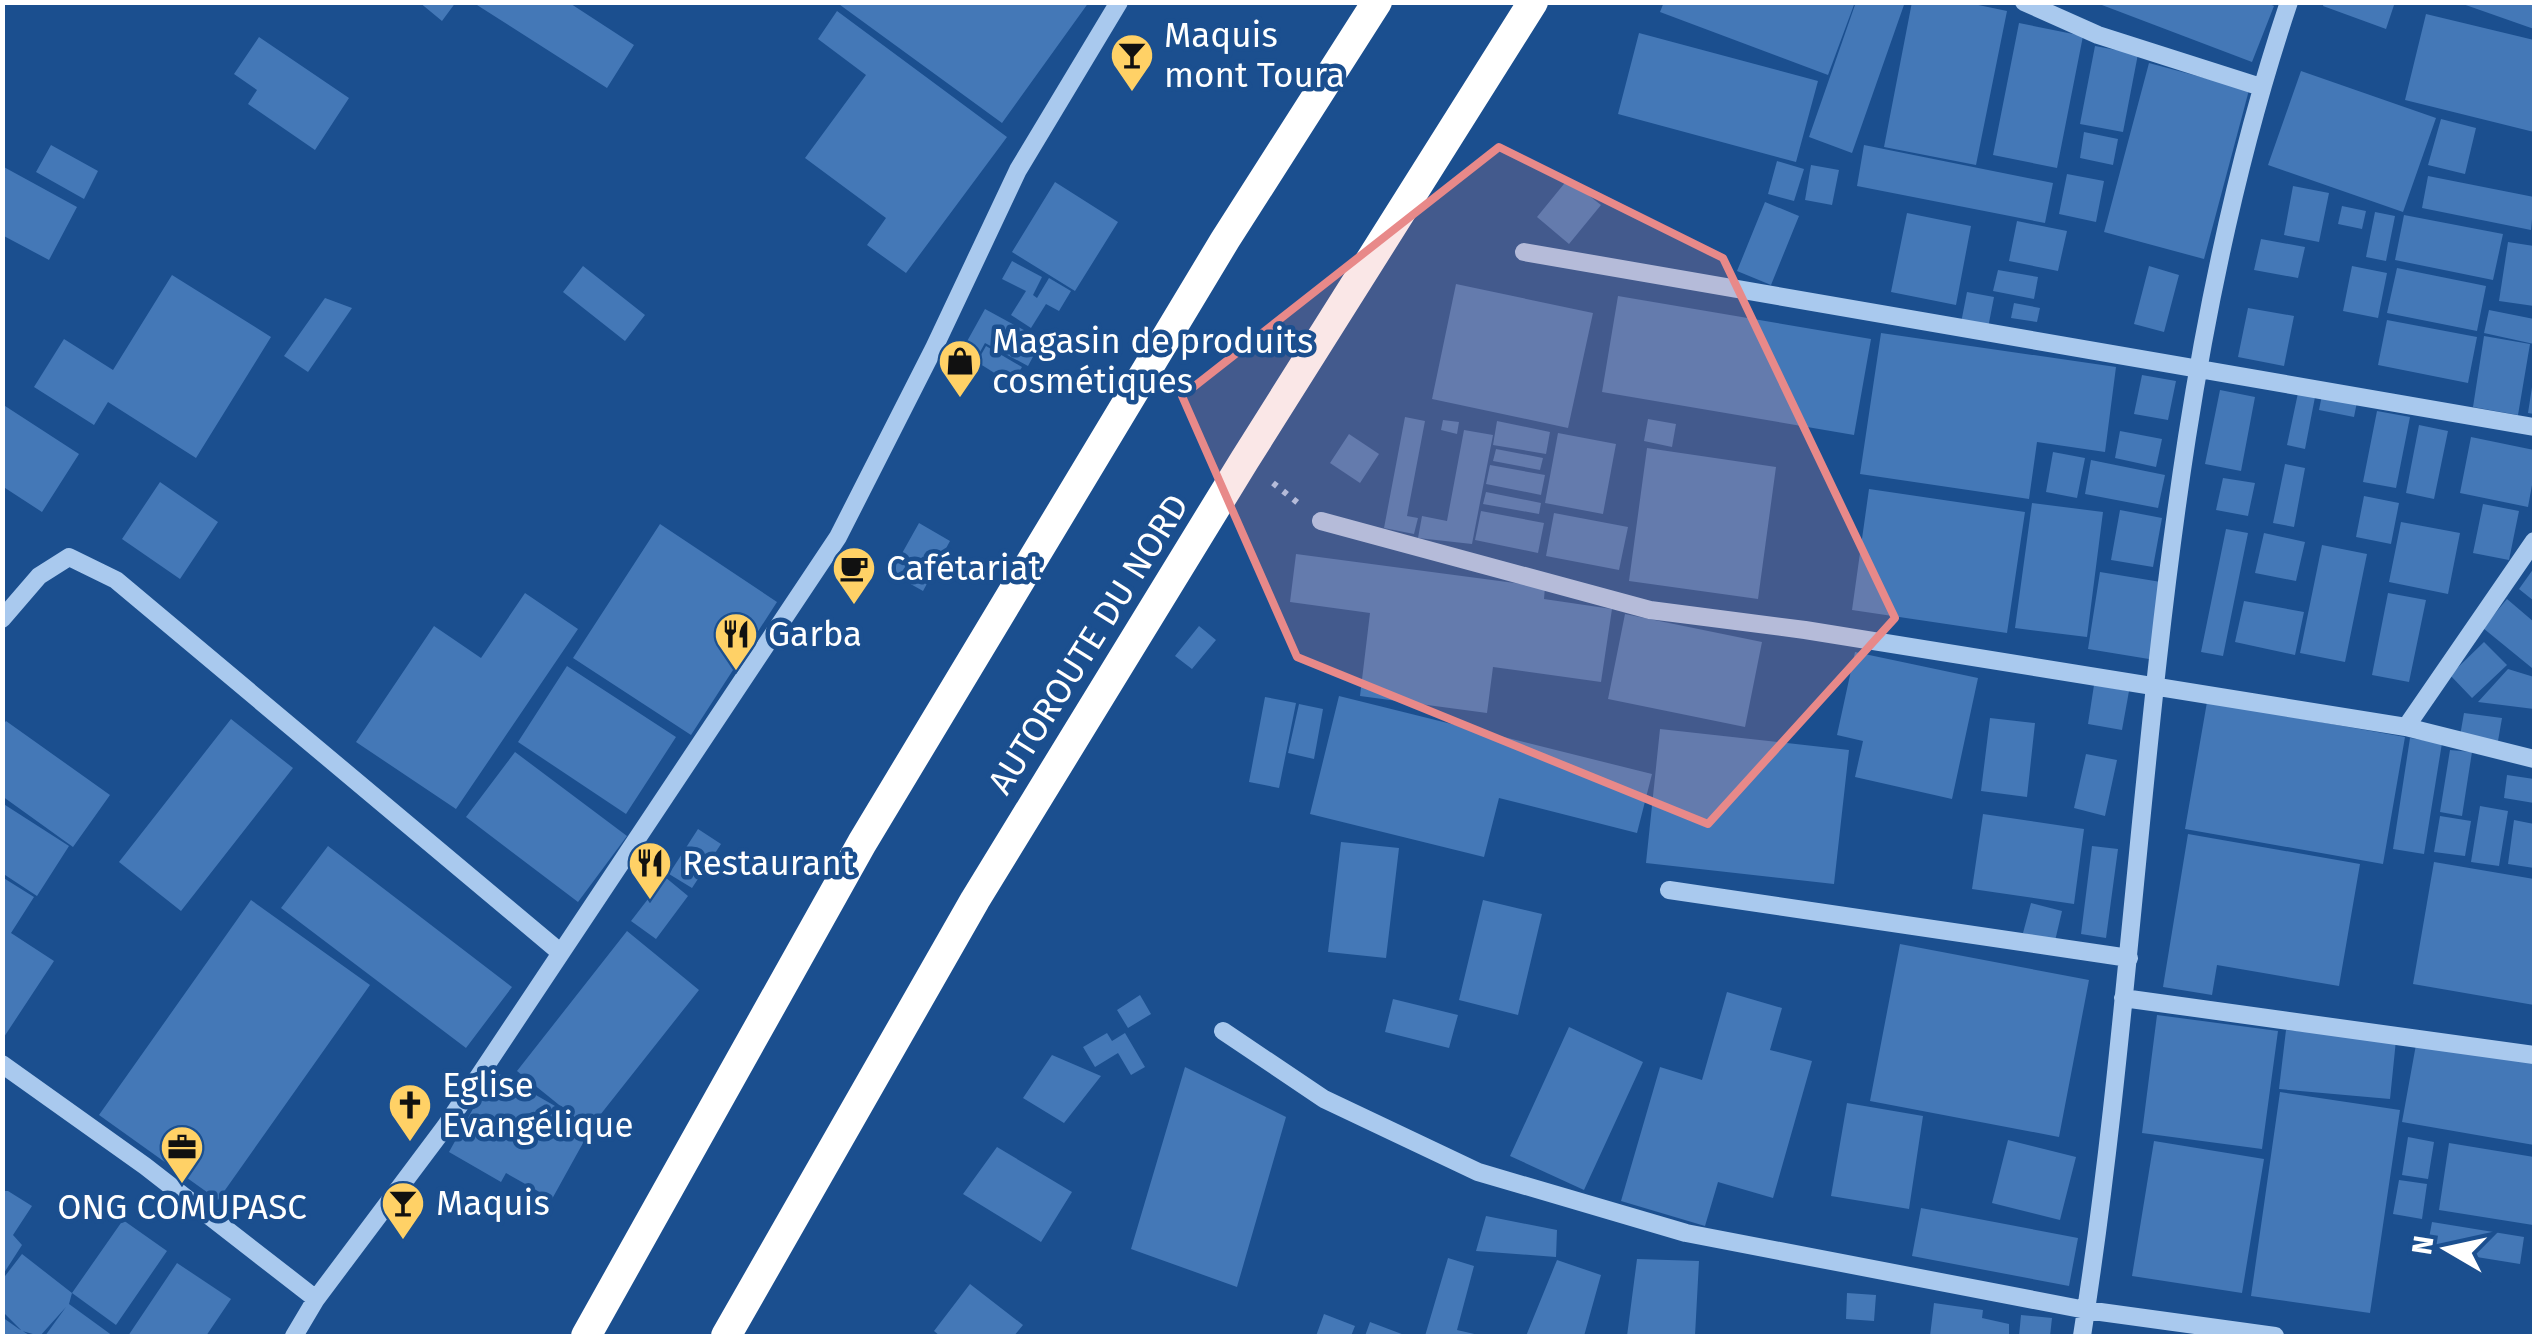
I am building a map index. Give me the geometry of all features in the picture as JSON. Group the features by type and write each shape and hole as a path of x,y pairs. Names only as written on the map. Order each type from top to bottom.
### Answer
{"highway":[{"path":"586,1336 892,793 1225,240 1378,2"},
{"name":"AUTOROUTE DU NORD","path":"726,1336 975,900 1244,461 1533,2"}],"street":[{"path":"294,1336 316,1299 445,1127 838,537 1018,170 1120,2"},
{"path":"2024,2 2098,36 2261,87"},
{"path":"2082,1336 2128,958 2155,686 2197,370 2261,87 2289,2"},
{"path":"1524,252 2534,427"},
{"path":"1321,521 1650,610 1805,630 2406,727 2534,758"},
{"path":"2406,727 2534,541"},
{"path":"2,618 40,576 70,557 116,580 561,953"},
{"path":"1669,890 2128,958"},
{"path":"2123,998 2534,1055"},
{"path":"1223,1031 1324,1099 1478,1172 1686,1234 2086,1310 2275,1336"},
{"path":"2,1064 145,1166 316,1299"}],"path":[{"path":"1244,461 1321,521"}],"highlighted area":[{"path":"1499,147 1723,258 1895,618 1708,824 1297,657 1182,396"}],"building":[{"path":"419,2 456,2 442,21"},
{"path":"568,2 634,45 607,88 477,5"},
{"path":"836,2 1089,2 1002,123"},
{"path":"1664,2 1855,2 1828,75 1660,12"},
{"path":"1856,2 1905,2 1852,153 1809,137"},
{"path":"1912,2 1964,2 2007,11 1976,165 1884,147"},
{"path":"2094,2 2265,2 2274,6 2252,62"},
{"path":"2324,2 2395,2 2386,29 2323,6"},
{"path":"2460,2 2534,2 2534,29 2460,3"},
{"path":"837,11 1007,137 906,273 867,245 886,218 805,158 866,75 818,39"},
{"path":"2426,14 2534,40 2534,132 2405,100"},
{"path":"2019,23 2083,36 2057,168 1993,155"},
{"path":"1639,33 1818,81 1796,162 1618,114"},
{"path":"259,37 349,98 315,150 248,104 257,90 234,74"},
{"path":"2095,46 2138,54 2123,132 2080,124"},
{"path":"2149,63 2249,90 2204,259 2104,232"},
{"path":"2301,71 2436,118 2403,212 2268,165"},
{"path":"2441,119 2476,128 2465,174 2428,165"},
{"path":"2084,132 2118,139 2113,165 2080,158"},
{"path":"51,145 98,171 84,199 36,172"},
{"path":"1864,145 2053,183 2045,223 1857,186"},
{"path":"1777,161 1804,169 1794,201 1768,194"},
{"path":"1811,165 1839,170 1832,205 1805,200"},
{"path":"2,166 77,207 49,260 2,235"},
{"path":"2067,174 2104,181 2096,222 2059,214"},
{"path":"2428,176 2534,197 2531,230 2422,208"},
{"path":"1568,179 1601,205 1569,244 1537,217"},
{"path":"1055,182 1118,222 1075,291 1012,252"},
{"path":"2293,186 2329,193 2319,242 2284,235"},
{"path":"1765,202 1799,216 1771,285 1737,271"},
{"path":"2342,206 2366,211 2362,229 2338,224"},
{"path":"2375,212 2395,216 2386,261 2366,257"},
{"path":"1907,213 1971,226 1956,305 1891,292"},
{"path":"2404,215 2503,234 2493,280 2395,260"},
{"path":"2017,221 2067,231 2058,271 2009,261"},
{"path":"2261,239 2305,247 2298,278 2254,270"},
{"path":"2508,242 2534,246 2534,306 2499,301"},
{"path":"1012,261 1042,277 1033,295 1037,298 1049,278 1071,291 1059,311 1046,304 1031,328 1011,315 1026,291 1002,279"},
{"path":"583,266 645,315 625,341 563,292"},
{"path":"2149,266 2179,275 2164,332 2134,324"},
{"path":"2352,266 2387,273 2378,318 2343,311"},
{"path":"2397,268 2486,286 2477,331 2387,313"},
{"path":"1998,270 2038,277 2034,299 1993,291"},
{"path":"172,275 271,337 196,458 108,402 94,425 34,387 64,339 113,370"},
{"path":"1456,284 1593,313 1568,428 1432,399"},
{"path":"1967,292 1994,297 1988,328 1961,323"},
{"path":"1618,296 1871,339 1854,435 1602,392"},
{"path":"325,298 352,308 308,372 284,356"},
{"path":"2014,303 2040,308 2037,322 2011,318"},
{"path":"2248,308 2294,316 2284,366 2238,357"},
{"path":"985,309 1042,340 1028,366 985,343 980,352 965,345"},
{"path":"2489,310 2534,319 2534,344 2484,333"},
{"path":"2387,320 2477,337 2468,383 2378,365"},
{"path":"1881,333 2116,367 2105,452 2037,442 2029,499 1860,474"},
{"path":"2484,336 2530,344 2518,415 2473,407"},
{"path":"986,346 1022,367 1012,384 977,362"},
{"path":"2142,375 2176,381 2168,420 2134,414"},
{"path":"2534,387 2534,414 2528,413"},
{"path":"2220,390 2255,397 2241,471 2205,464"},
{"path":"2298,393 2315,397 2305,449 2287,445"},
{"path":"2322,395 2357,402 2354,417 2319,410"},
{"path":"2,404 79,454 42,512 2,486"},
{"path":"2377,411 2410,417 2396,488 2363,482"},
{"path":"1405,417 1425,421 1407,516 1418,518 1414,534 1384,528"},
{"path":"1648,419 1676,424 1672,447 1644,441"},
{"path":"1443,420 1459,422 1457,434 1441,430"},
{"path":"1497,421 1550,432 1546,454 1493,445"},
{"path":"2419,425 2448,431 2434,499 2406,493"},
{"path":"1464,430 1493,435 1472,544 1418,538 1422,516 1447,521"},
{"path":"2120,431 2162,439 2156,467 2115,458"},
{"path":"1558,433 1616,444 1603,514 1545,503"},
{"path":"1349,434 1379,454 1360,483 1330,463"},
{"path":"2471,437 2534,450 2528,507 2460,493"},
{"path":"1647,448 1776,467 1758,599 1629,581"},
{"path":"1496,449 1543,458 1540,470 1493,461"},
{"path":"2053,452 2085,458 2077,498 2046,492"},
{"path":"2091,460 2165,475 2158,508 2085,494"},
{"path":"2285,464 2305,468 2294,527 2273,523"},
{"path":"1490,465 1545,475 1541,495 1486,484"},
{"path":"2223,478 2255,483 2248,516 2216,510"},
{"path":"160,482 218,522 180,579 122,539"},
{"path":"1869,489 2025,512 2007,633 1852,610"},
{"path":"1486,492 1541,503 1539,514 1483,504"},
{"path":"2364,496 2399,503 2391,544 2356,537"},
{"path":"2032,503 2103,512 2087,637 2015,628"},
{"path":"2483,504 2519,511 2509,560 2473,553"},
{"path":"2120,510 2162,518 2153,567 2111,560"},
{"path":"1481,511 1544,523 1538,553 1475,540"},
{"path":"1554,513 1628,527 1619,570 1546,556"},
{"path":"2401,522 2460,533 2448,594 2389,582"},
{"path":"919,523 950,541 923,591 891,573"},
{"path":"660,524 777,602 691,735 573,658"},
{"path":"2226,529 2248,533 2223,656 2201,652"},
{"path":"2264,533 2305,542 2296,581 2255,573"},
{"path":"2322,545 2367,554 2345,662 2300,653"},
{"path":"1296,554 1545,587 1544,599 1612,609 1601,682 1493,667 1487,713 1360,696 1370,613 1290,602"},
{"path":"2534,568 2534,601 2519,589"},
{"path":"2100,572 2167,583 2155,660 2088,649"},
{"path":"525,593 578,629 456,809 356,742 434,626 481,658"},
{"path":"2388,593 2426,600 2409,682 2372,675"},
{"path":"2507,599 2534,622 2532,668 2483,628"},
{"path":"2244,601 2304,612 2295,655 2235,642"},
{"path":"1625,614 1762,642 1745,727 1608,699"},
{"path":"1199,626 1216,640 1192,669 1175,656"},
{"path":"2484,642 2507,665 2472,698 2450,675"},
{"path":"1855,652 1978,678 1952,799 1855,777 1863,741 1837,735"},
{"path":"567,666 676,737 626,814 518,742"},
{"path":"2508,669 2534,677 2534,709 2478,702"},
{"path":"2094,685 2129,691 2122,730 2088,724"},
{"path":"1339,696 1652,774 1637,833 1499,798 1484,857 1310,814"},
{"path":"1265,697 1296,703 1279,788 1249,782"},
{"path":"2207,702 2405,737 2383,864 2185,829"},
{"path":"1299,704 1323,709 1314,759 1288,753"},
{"path":"2464,713 2502,718 2498,741 2460,736"},
{"path":"1990,718 2035,723 2027,797 1981,791"},
{"path":"231,719 293,768 181,911 119,862"},
{"path":"6,721 110,795 73,847 2,796 2,726"},
{"path":"1660,729 1849,750 1834,884 1646,863"},
{"path":"2410,738 2442,743 2424,854 2393,849"},
{"path":"2450,750 2472,752 2462,816 2440,812"},
{"path":"515,752 627,836 578,902 466,817"},
{"path":"2086,754 2117,760 2105,816 2074,808"},
{"path":"2507,775 2534,779 2534,803 2504,798"},
{"path":"2,803 69,846 37,896 2,873"},
{"path":"2480,806 2508,811 2499,866 2471,862"},
{"path":"1983,814 2084,829 2074,904 1972,889"},
{"path":"2440,816 2471,821 2465,856 2434,852"},
{"path":"2514,820 2534,824 2534,868 2508,864"},
{"path":"698,829 721,844 692,888 669,874"},
{"path":"2188,834 2360,864 2339,986 2217,965 2212,995 2163,987"},
{"path":"1341,842 1399,848 1386,958 1328,952"},
{"path":"328,846 512,987 466,1048 281,908"},
{"path":"2092,846 2118,849 2106,938 2081,934"},
{"path":"2434,862 2534,879 2534,1005 2413,984"},
{"path":"2,877 34,897 11,933 54,961 2,1040"},
{"path":"665,877 688,896 656,939 631,921"},
{"path":"251,900 370,985 218,1200 99,1115"},
{"path":"1483,900 1542,914 1518,1015 1459,1000"},
{"path":"2031,903 2062,911 2055,941 2023,933"},
{"path":"627,931 699,990 589,1129 517,1071"},
{"path":"1900,944 2089,980 2059,1137 1870,1101"},
{"path":"1727,992 1782,1008 1770,1050 1812,1061 1773,1198 1718,1182 1705,1226 1621,1201 1660,1067 1702,1080"},
{"path":"1140,995 1151,1014 1128,1028 1117,1010"},
{"path":"1393,999 1458,1015 1449,1048 1385,1032"},
{"path":"2157,1015 2278,1031 2262,1149 2142,1133"},
{"path":"1569,1027 1643,1062 1584,1190 1510,1156"},
{"path":"2286,1030 2396,1040 2390,1099 2279,1089"},
{"path":"1107,1033 1112,1041 1125,1033 1145,1067 1131,1075 1118,1053 1095,1067 1083,1047"},
{"path":"2417,1039 2534,1060 2534,1145 2402,1122"},
{"path":"1052,1055 1101,1076 1064,1123 1023,1098"},
{"path":"1185,1067 1286,1117 1237,1287 1131,1249"},
{"path":"494,1071 555,1106 551,1113 588,1134 552,1199 506,1173 501,1182 449,1152"},
{"path":"2280,1092 2400,1110 2370,1313 2251,1296"},
{"path":"1847,1103 1923,1116 1909,1209 1831,1196"},
{"path":"2408,1137 2434,1142 2428,1179 2402,1175"},
{"path":"2008,1140 2076,1157 2060,1220 1992,1203"},
{"path":"2154,1141 2264,1159 2242,1293 2132,1276"},
{"path":"2449,1143 2534,1157 2533,1225 2439,1210"},
{"path":"997,1147 1072,1192 1041,1242 963,1194"},
{"path":"2399,1180 2427,1184 2422,1219 2393,1214"},
{"path":"2,1191 32,1206 13,1235 22,1245 2,1276"},
{"path":"1921,1208 2078,1238 2069,1286 1912,1256"},
{"path":"1486,1216 1557,1230 1556,1257 1476,1251"},
{"path":"123,1220 167,1251 116,1325 72,1293"},
{"path":"2432,1222 2524,1237 2520,1264 2427,1249"},
{"path":"22,1254 72,1293 69,1304 113,1336 45,1336 66,1307 40,1336 22,1331 2,1311 2,1280"},
{"path":"1448,1258 1474,1266 1457,1330 1483,1336 1425,1336"},
{"path":"1637,1259 1699,1261 1695,1336 1627,1336"},
{"path":"1557,1260 1601,1275 1584,1336 1526,1336"},
{"path":"177,1263 231,1299 206,1336 128,1336"},
{"path":"970,1284 1023,1325 1014,1336 940,1336 934,1331"},
{"path":"1847,1293 1876,1295 1874,1321 1846,1319"},
{"path":"1934,1303 1983,1310 1982,1318 2009,1324 2009,1336 1930,1336"},
{"path":"1324,1314 1355,1326 1351,1336 1316,1336"},
{"path":"2021,1315 2052,1318 2050,1336 2019,1336"},
{"path":"2,1317 19,1329 31,1336 2,1336"},
{"path":"1370,1322 1407,1336 1365,1336"}],"place":[{"name":"Maquis mont Toura","path":"1132,93"},
{"name":"Magasin de produits cosmétiques","path":"960,399"},
{"name":"Cafétariat","path":"854,606"},
{"name":"Garba","path":"736,672"},
{"name":"Restaurant","path":"650,901"},
{"name":"Eglise Evangélique","path":"410,1143"},
{"name":"ONG COMUPASC","path":"182,1185"},
{"name":"Maquis","path":"403,1241"}]}
